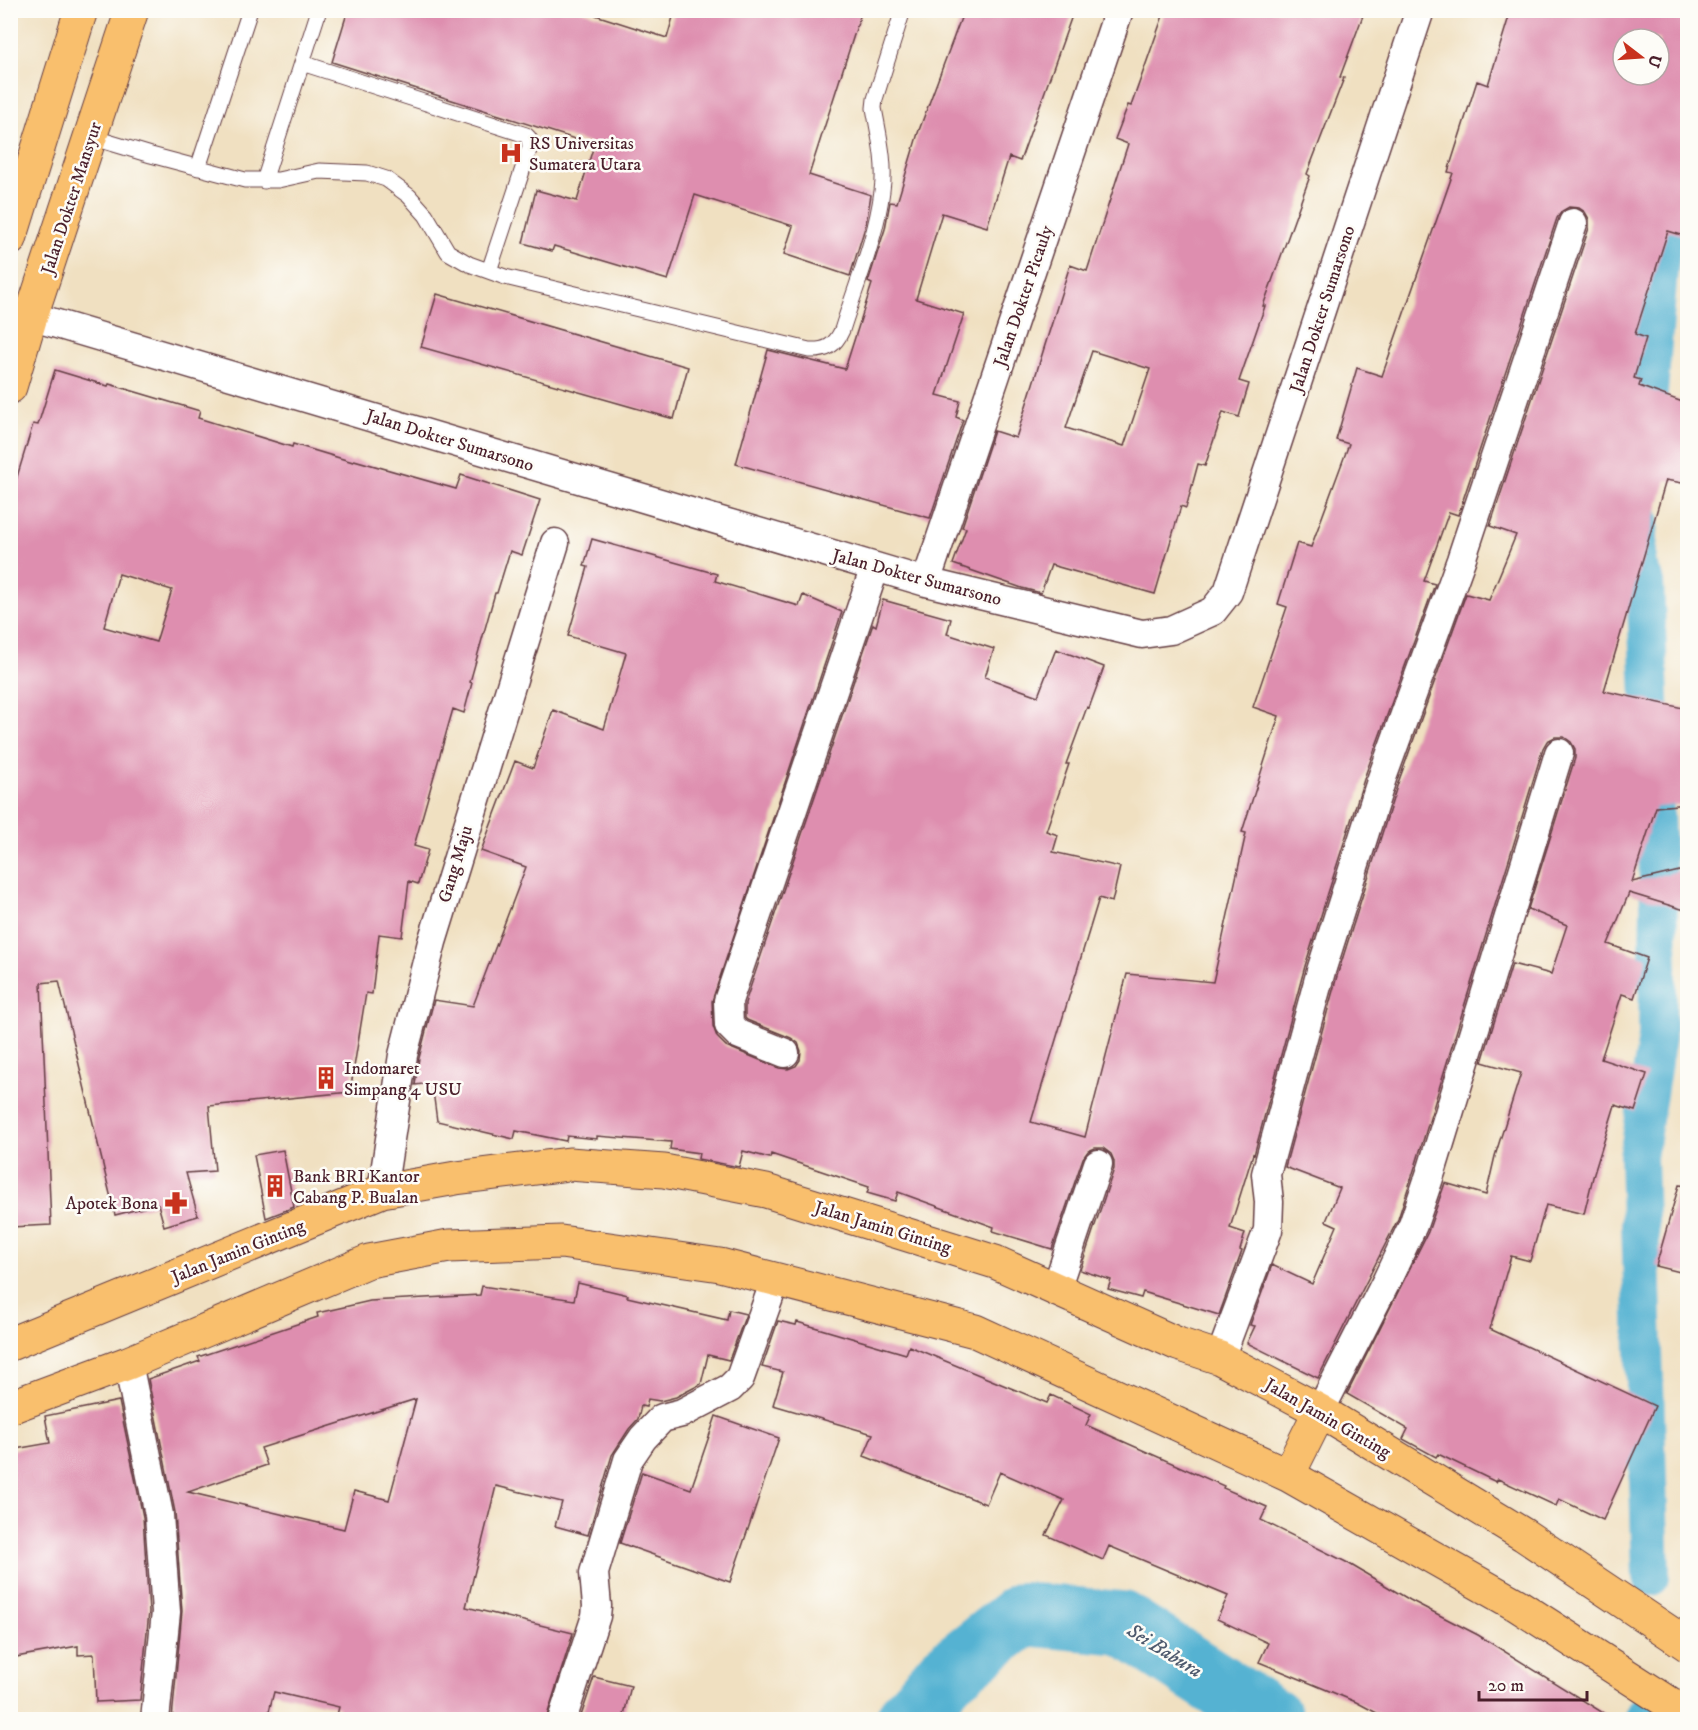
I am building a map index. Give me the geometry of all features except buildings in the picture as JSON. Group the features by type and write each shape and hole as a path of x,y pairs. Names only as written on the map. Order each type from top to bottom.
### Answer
{"main road":[{"path":"10,239 81,10"},
{"name":"Jalan Dokter Mansyur","path":"10,387 21,313 91,137 132,10"},
{"name":"Jalan Jamin Ginting","path":"10,1344 382,1191 456,1178 569,1164 664,1172 766,1191 995,1262 1178,1344 1220,1358 1320,1411 1524,1535 1688,1646"},
{"path":"10,1407 128,1363 369,1261 448,1246 561,1242 720,1265 975,1331 1288,1475 1517,1605 1688,1717"},
{"path":"1288,1475 1320,1411"}],"street":[{"name":"Jalan Dokter Picauly","path":"926,582 1119,10"},
{"name":"Jalan Dokter Sumarsono","path":"21,313 926,582 1142,634 1171,630 1212,611 1228,592 1420,10"},
{"path":"1220,1358 1268,1230 1269,1202 1266,1174 1321,971 1382,778 1461,560 1573,223"},
{"name":"Gang Maju","path":"382,1191 403,1055 432,942 555,543"},
{"path":"785,1053 738,1034 729,1024 728,1002 875,567"},
{"path":"1320,1411 1413,1225 1559,753"},
{"path":"1056,1289 1098,1164"},
{"path":"562,1719 596,1616 594,1573 628,1460 643,1438 663,1419 682,1413 729,1388 740,1378 776,1278"},
{"path":"128,1363 159,1515 166,1612 155,1719"}],"lane":[{"path":"198,168 250,10"},
{"path":"264,181 319,10"},
{"path":"91,137 245,180 264,181 319,171 367,173 386,179 410,196 426,215 448,252 489,272 809,350 829,349 838,340 842,330 875,227 882,191 883,168 874,108 875,99 903,10"},
{"path":"302,63 526,135 529,138 530,147 489,272"}],"waterway":[{"path":"1645,441 1667,202"},
{"path":"1640,519 1637,565 1645,581 1659,905 1657,1037 1638,1157 1651,1577"},
{"name":"Sei Babura","path":"907,1720 946,1674 1023,1614 1122,1623 1272,1720"},
{"path":"1644,1715 1644,1720"}],"place":[{"name":"RS Universitas Sumatera Utara","path":"511,153"},
{"name":"Indomaret Simpang 4 USU","path":"326,1078"},
{"name":"Bank BRI Kantor Cabang P. Bualan","path":"275,1186"},
{"name":"Apotek Bona","path":"176,1203"}]}
